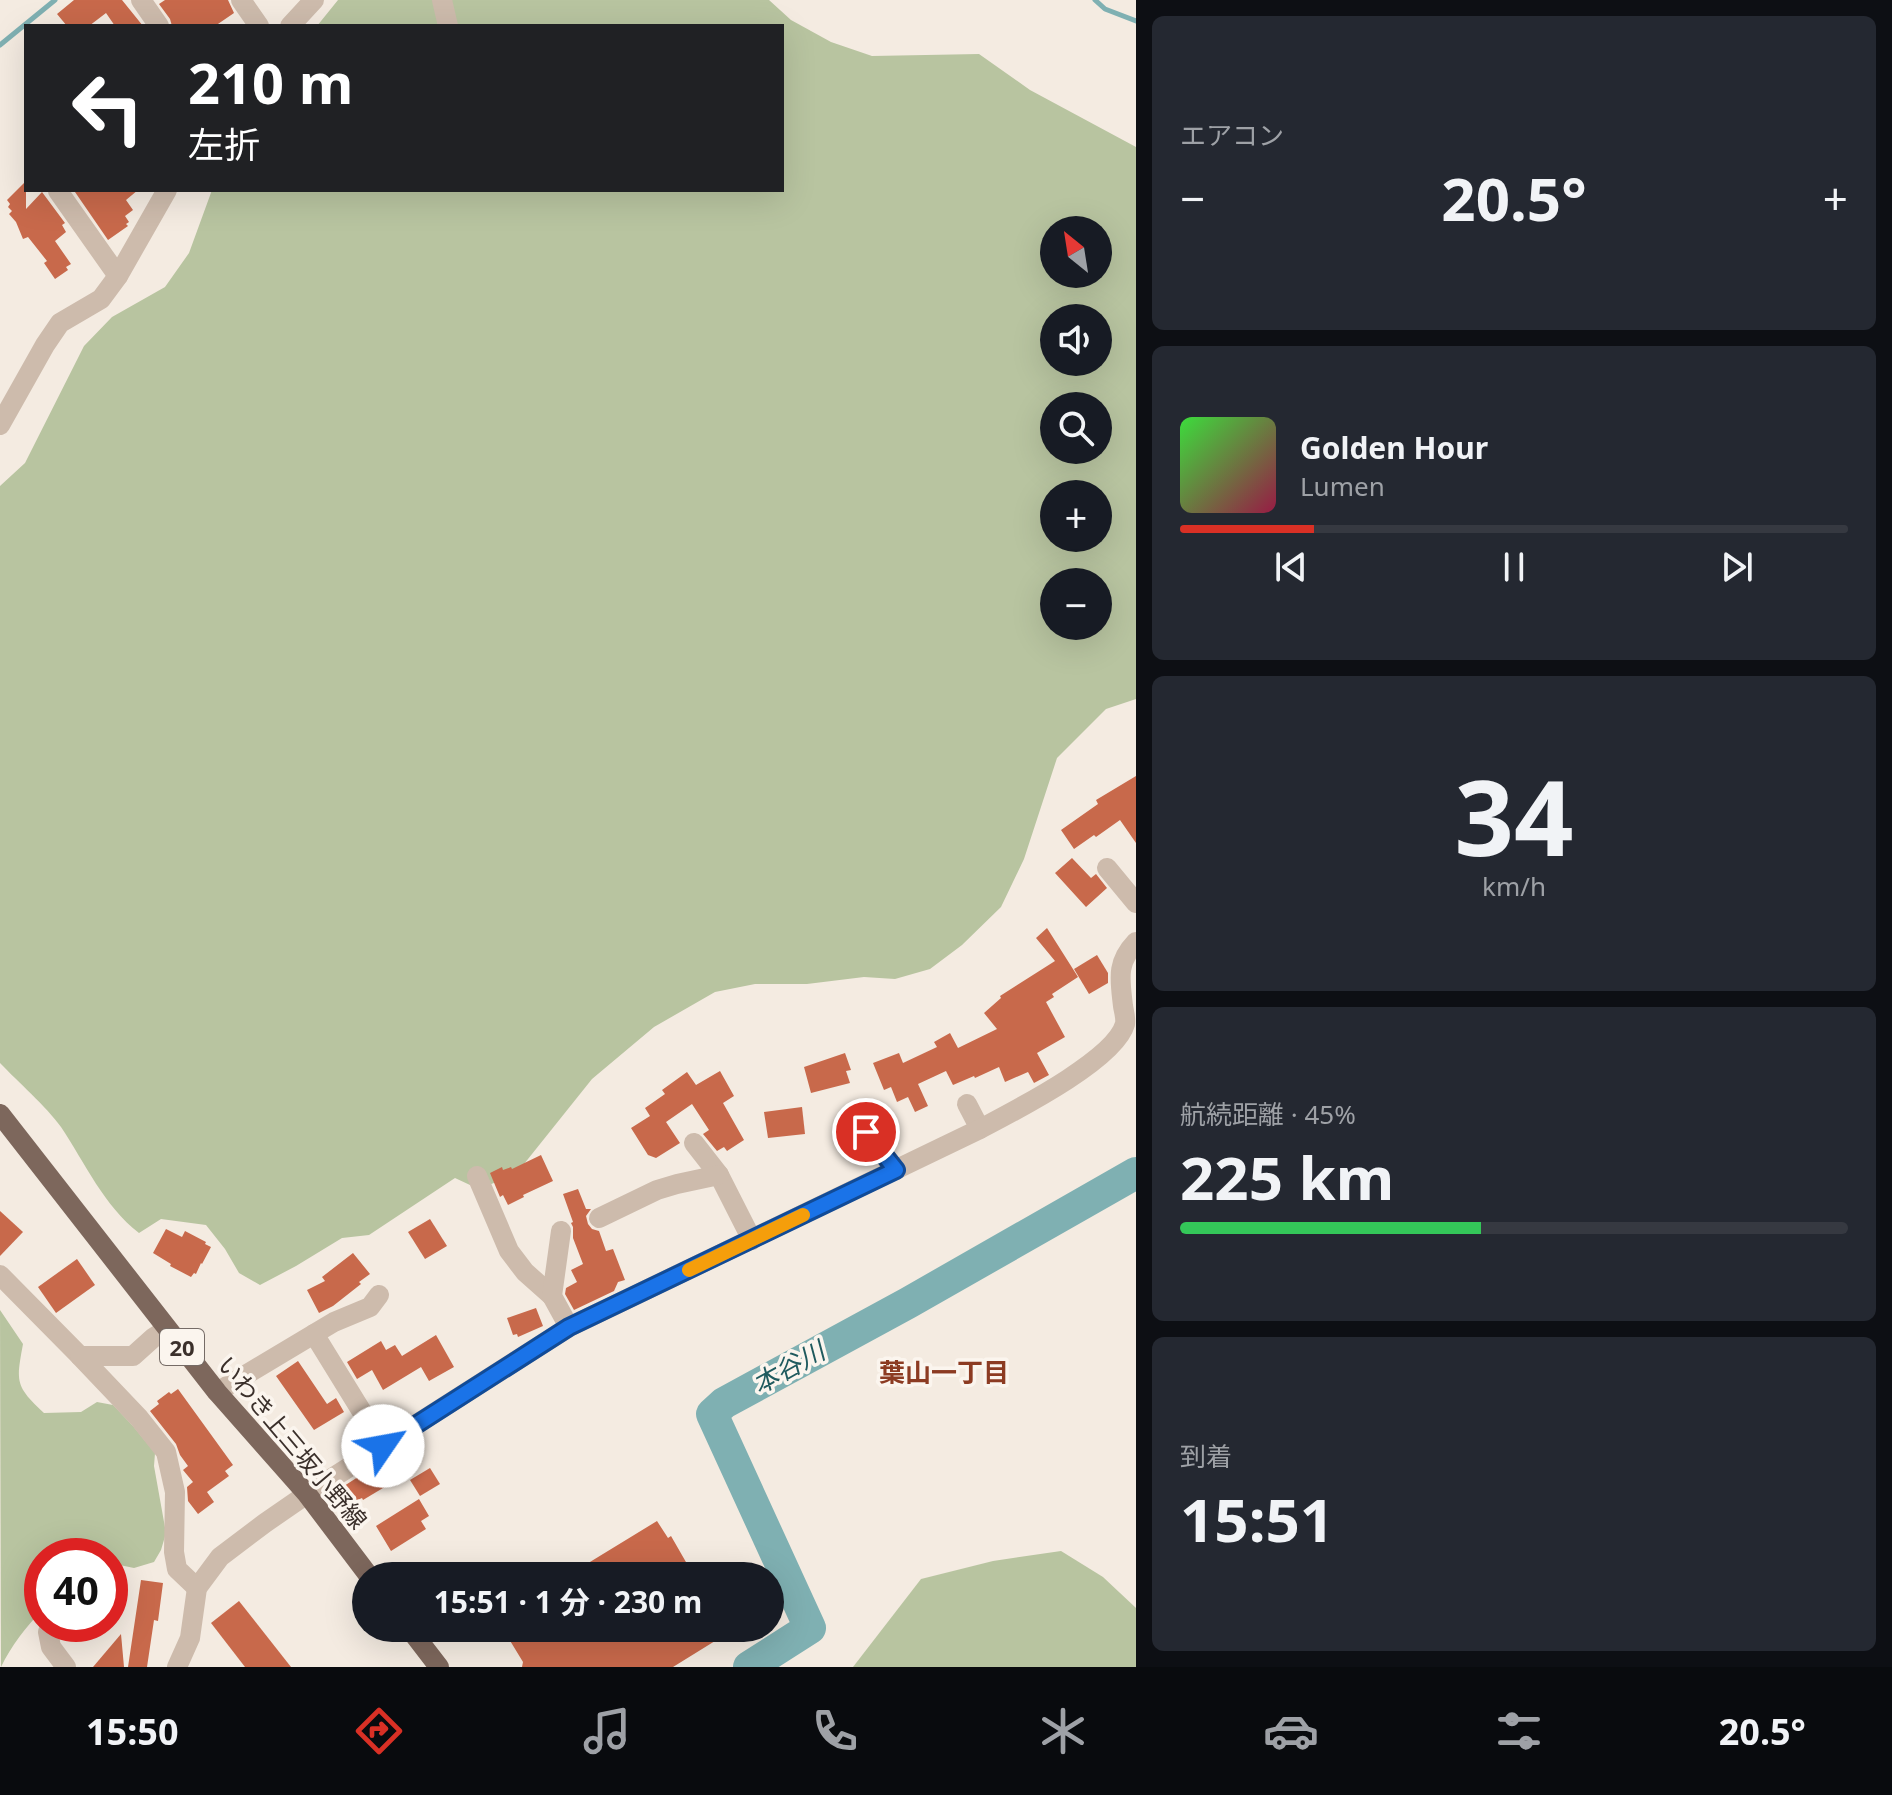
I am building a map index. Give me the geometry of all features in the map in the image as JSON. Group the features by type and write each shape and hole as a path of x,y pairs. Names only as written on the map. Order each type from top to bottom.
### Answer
{"main road":[{"name":"いわき上三坂小野線","path":"0,1114 217,1392 307,1494 358,1562"},
{"path":"420,1642 439,1667"}],"street":[{"path":"141,0 158,24"},
{"path":"241,0 258,24"},
{"path":"292,24 314,0"},
{"path":"442,0 448,24"},
{"path":"59,192 118,276"},
{"path":"0,425 60,323 101,299 118,276 165,192"},
{"path":"1107,868 1136,903"},
{"path":"177,1667 190,1638 197,1588 220,1557 307,1494 569,1327 980,1129 1061,1084 1101,1054 1119,1038 1126,1022 1121,965 1136,942"},
{"path":"967,1104 980,1129"},
{"path":"851,1114 896,1170"},
{"path":"694,1143 719,1175 752,1240"},
{"path":"599,1218 657,1190 719,1175"},
{"path":"477,1176 509,1251 525,1272 552,1296 569,1327"},
{"path":"552,1296 561,1231"},
{"path":"0,1275 139,1418 166,1452 175,1492 174,1552 177,1569 197,1588"},
{"path":"217,1392 334,1322 370,1307 379,1295"},
{"path":"80,1356 133,1356 167,1329"},
{"path":"314,1334 383,1446"},
{"path":"50,1642 66,1667"}],"green space":[{"path":"338,0 769,0 791,20 831,42 872,56 979,54 1030,90 1136,147 1136,699 1106,709 1057,758 1024,859 1001,907 962,945 930,969 895,979 864,977 807,984 755,984 715,992 654,1027 592,1079 524,1164 507,1178 486,1186 470,1185 455,1178 369,1235 342,1238 260,1285 239,1273 206,1225 161,1219 139,1233 105,1197 55,1119 0,1063 0,486 25,463 84,346 112,317 165,287 189,253 211,192 784,192 784,24 319,24"},
{"path":"0,1310 23,1344 20,1383 44,1413 81,1412 97,1402 113,1405 155,1453 154,1466 166,1533 154,1562 134,1568 128,1567 128,1538 24,1538 24,1631 1,1667"},
{"path":"1061,1551 1103,1577 1136,1608 1136,1667 853,1667 921,1579 993,1561"}],"building":[{"path":"74,0 122,0 141,24 114,24 106,13 92,24 65,24 57,14"},
{"path":"165,0 228,0 234,13 218,24 171,24 159,4"},
{"path":"24,183 26,209 42,192 65,223 62,225 66,232 55,241 71,264 66,267 68,270 55,279 44,263 47,261 28,237 23,239 9,214 12,211 7,200"},
{"path":"75,192 136,192 126,200 133,210 125,216 128,226 108,240"},
{"path":"1136,776 1136,843 1120,820 1074,849 1061,830 1098,804 1096,800"},
{"path":"1072,858 1091,878 1096,874 1107,888 1086,907 1055,873"},
{"path":"1047,928 1078,977 1052,994 1054,997 1046,1002 1065,1037 1037,1053 1049,1075 1034,1083 1028,1072 1005,1082 999,1067 953,1085 946,1071 918,1084 928,1106 915,1112 908,1097 897,1102 891,1087 884,1090 873,1063 899,1053 903,1063 937,1047 934,1042 950,1033 958,1048 997,1029 984,1013 1000,996 1055,961 1036,938"},
{"path":"1097,955 1108,973 1108,983 1089,994 1074,969"},
{"path":"845,1053 851,1070 846,1071 850,1083 811,1093 804,1067"},
{"path":"720,1071 734,1096 723,1103 744,1140 727,1151 724,1147 717,1151 703,1134 709,1130 692,1104 666,1122 680,1143 656,1158 648,1155 631,1128 650,1116 645,1108 665,1094 662,1090 687,1072 696,1085"},
{"path":"802,1107 805,1134 768,1138 764,1112"},
{"path":"541,1155 553,1181 508,1205 503,1195 500,1197 490,1173 502,1167 503,1170 512,1169"},
{"path":"578,1189 586,1209 591,1209 586,1216 588,1224 599,1231 606,1251 613,1249 625,1280 618,1282 614,1291 574,1310 565,1294 566,1288 577,1282 571,1270 583,1264 573,1238 573,1222 563,1194"},
{"path":"0,1211 23,1232 0,1256"},
{"path":"430,1219 447,1246 425,1259 408,1232"},
{"path":"166,1229 182,1237 185,1231 211,1247 196,1274 191,1277 153,1253"},
{"path":"353,1253 370,1274 333,1306 319,1313 307,1290 325,1281 322,1277"},
{"path":"77,1259 95,1285 56,1313 38,1287"},
{"path":"536,1308 543,1326 518,1337 517,1334 513,1335 507,1318"},
{"path":"436,1335 454,1367 429,1381 421,1367 383,1390 372,1370 357,1379 347,1362 381,1341 386,1350 395,1345 402,1356"},
{"path":"298,1361 327,1404 336,1398 344,1412 314,1430 276,1376"},
{"path":"178,1389 233,1465 225,1471 229,1476 207,1492 214,1502 198,1514 188,1501 187,1487 193,1482 183,1470 188,1466 176,1444 150,1411 159,1404 157,1401"},
{"path":"386,1459 398,1479 363,1500 353,1502 344,1486"},
{"path":"430,1468 440,1484 420,1496 410,1480"},
{"path":"419,1499 429,1516 421,1521 426,1529 391,1551 376,1526"},
{"path":"657,1521 668,1538 671,1536 686,1562 590,1562"},
{"path":"141,1580 163,1583 158,1621 154,1620 147,1667 128,1667"},
{"path":"239,1601 291,1667 245,1667 211,1623"},
{"path":"114,1642 122,1642 124,1667 93,1667"},
{"path":"511,1642 713,1642 673,1667 522,1667 523,1662"}],"waterway":[{"path":"26,24 55,0"},
{"path":"1095,0 1105,9 1136,21"},
{"path":"0,45 24,25"},
{"name":"本谷川","path":"749,1667 810,1628 712,1414 724,1403 1136,1173"}],"slow traffic":[{"path":"689,1270 803,1215"}],"district":[{"name":"葉山一丁目","path":"944,1372"}],"route":[{"path":"383,1446 569,1327 896,1170 866,1132"}]}
